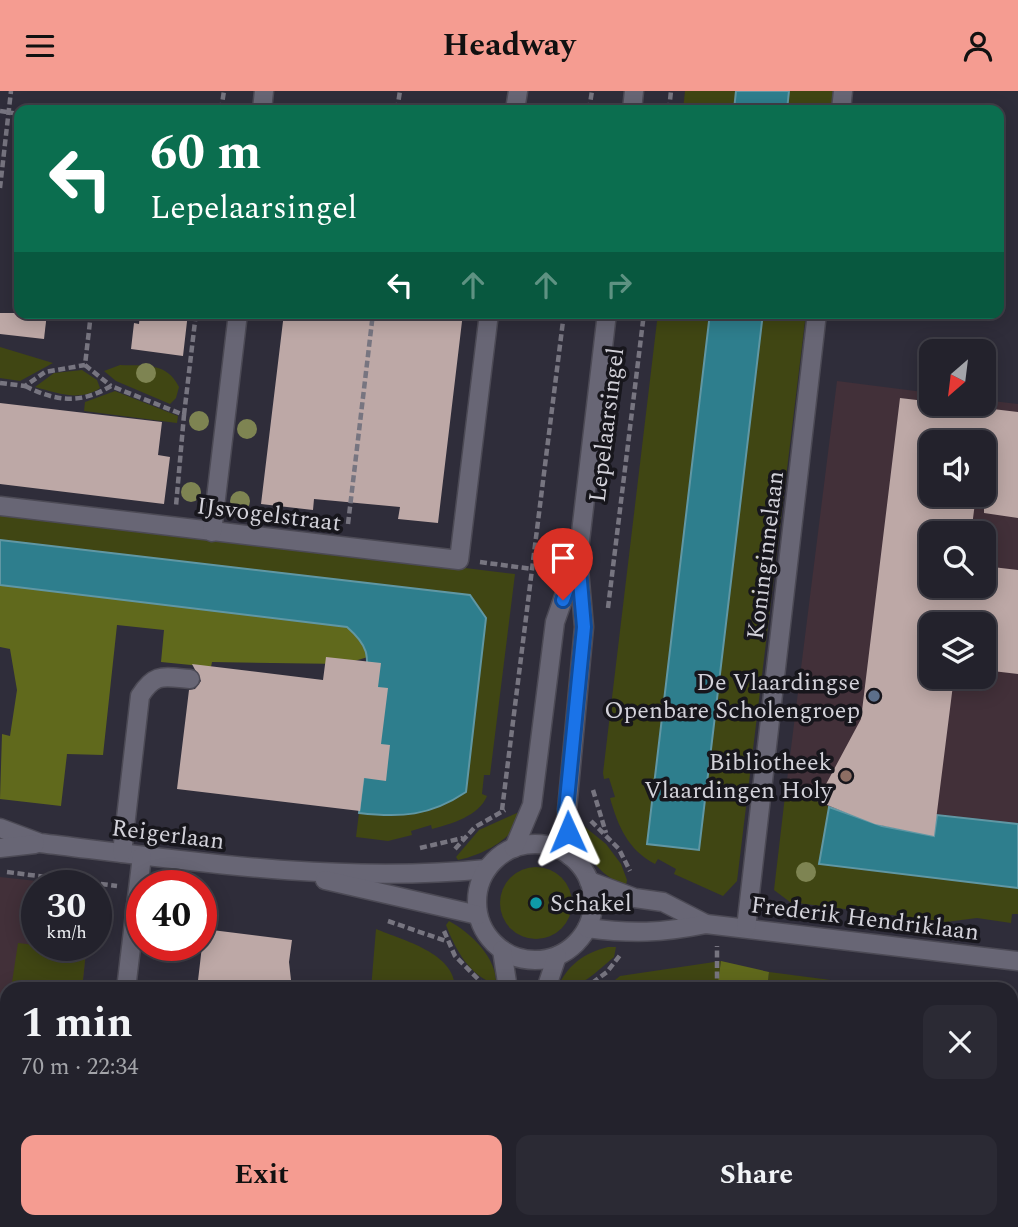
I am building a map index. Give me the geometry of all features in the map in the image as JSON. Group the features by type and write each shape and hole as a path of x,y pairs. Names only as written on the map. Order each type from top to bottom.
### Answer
{"street":[{"path":"212,532 237,319"},
{"path":"459,559 488,319"},
{"name":"Lepelaarsingel","path":"570,856 566,810 584,627 578,558 606,319"},
{"name":"Koninginnelaan","path":"746,928 816,319"},
{"name":"IJsvogelstraat","path":"0,506 345,549 459,559"},
{"name":"Lepelaarsingel","path":"514,848 532,805 555,622 578,558"},
{"path":"122,853 140,696 149,682 160,677 190,679"},
{"name":"Reigerlaan","path":"0,828 40,843 291,872 444,874 487,869"},
{"name":"Reigerlaan","path":"0,848 40,843"},
{"path":"549,846 570,856 589,881 594,900 587,928 580,940 557,956 528,960 502,950 489,938 478,915 477,896 487,869 499,857 514,848 549,846"},
{"path":"140,870 142,856"},
{"name":"Reigerlaan","path":"291,872 478,915"},
{"name":"Frederik Hendriklaan","path":"589,881 635,898 663,902 713,924"},
{"name":"Frederik Hendriklaan","path":"587,928 630,934 660,933 713,924 1018,961"},
{"path":"502,950 507,982"},
{"path":"548,982 557,956"},
{"path":"128,982 130,961"}],"path":[{"path":"0,188 11,91"},
{"path":"0,111 14,114"},
{"path":"85,365 90,319"},
{"path":"175,514 196,319"},
{"path":"345,549 372,319"},
{"path":"502,811 563,319"},
{"name":"Lepelaarsingel","path":"607,617 643,319"},
{"path":"25,386 45,372 85,365 111,386 184,415"},
{"path":"0,383 25,386 37,392 76,400 91,398 111,386"},
{"path":"459,559 531,569"},
{"path":"591,780 606,833"},
{"path":"0,871 126,887"},
{"path":"713,924 717,982"}],"shaded area":[{"path":"837,381 919,391 919,417 996,417 996,401 1018,404 1018,824 937,815 934,836 916,834 861,820 817,801 785,796"},
{"path":"0,877 21,879 21,961 85,961 83,982 0,982"}],"green space":[{"path":"685,91 736,91 735,105 684,105"},
{"path":"789,91 833,91 832,105 788,105"},
{"path":"657,319 709,319 647,844 699,850 762,319 805,319 737,881 723,896 674,874 676,869 658,859 655,864 638,852 625,836 617,818 610,798 615,797 609,778 604,779"},
{"path":"0,347 53,363 20,381 0,378"},
{"path":"120,365 162,369 179,387 176,398 170,404 116,381 104,371"},
{"path":"82,370 97,380 100,388 84,395 76,395 35,387 54,373"},
{"path":"115,391 178,416 177,423 84,411 85,402"},
{"path":"0,511 515,574 490,775 484,775 482,794 487,796 483,803 464,818 432,829 431,825 411,831 412,835 388,841 356,837 359,813 402,815 427,811 466,792 470,595 0,540"},
{"path":"0,585 347,627 364,642 368,657 344,664 212,662 211,667 161,662 164,630 117,625 103,755 67,754 61,806 0,799 2,734 10,736 17,690 10,649 0,647"},
{"path":"785,796 817,801 829,807 820,864 1018,888 1018,914 1012,914 1011,923 977,918 946,922 790,902 774,890"},
{"path":"519,812 513,830 505,838 487,850 458,860 456,857 479,830"},
{"path":"580,823 606,844 621,864 627,880 626,885 600,870 588,854 577,825"},
{"path":"536,867 556,873 566,883 572,903 566,923 556,933 536,939 516,933 506,923 500,903 506,883 516,873"},
{"path":"449,921 466,932 481,947 492,965 496,982 487,980 471,969 446,925"},
{"path":"376,929 413,943 437,957 447,966 454,982 372,982"},
{"path":"18,943 21,943 21,961 85,961 83,982 12,982"},
{"path":"616,947 614,957 582,982 560,982 577,961 591,953"},
{"path":"721,961 718,982 613,982 620,976"},
{"path":"721,961 769,972 768,982 718,982"},
{"path":"769,972 846,982 768,982"}],"water":[{"path":"736,91 789,91 788,105 735,105"},
{"path":"709,319 762,319 699,850 647,844"},
{"path":"0,540 470,595 486,618 466,792 427,811 402,815 359,813 375,687 366,687 364,647 347,627 0,585"},
{"path":"829,807 882,826 934,836 937,815 1018,824 1018,888 819,864"}],"building":[{"path":"0,313 14,313 14,319 46,319 44,339 0,334"},
{"path":"139,319 187,319 183,356 131,349 134,323 139,324"},
{"path":"283,319 462,319 438,523 398,519 400,507 314,499 313,510 261,504"},
{"path":"900,398 919,400 919,417 996,417 996,409 1018,412 1018,518 984,513 984,507 996,507 996,430 919,430 919,507 974,507 973,521 919,521 919,598 996,598 996,567 1018,570 1018,674 996,671 996,612 919,612 919,689 952,689 934,836 875,824 817,801 861,719"},
{"path":"0,403 162,422 158,455 170,457 164,504 0,484"},
{"path":"326,657 381,663 378,687 388,688 381,744 390,745 386,781 364,778 360,811 177,789 189,690 195,689 201,681 192,664 323,680"},
{"path":"217,931 292,940 289,962 291,982 198,982 200,961 217,961"}],"place":[{"name":"De Vlaardingse Openbare Scholengroep","path":"874,696"},
{"name":"Bibliotheek Vlaardingen Holy","path":"846,776"},
{"name":"Schakel","path":"536,903"}],"route":[{"path":"563,600 578,558 584,627 566,810 568,832"}]}
